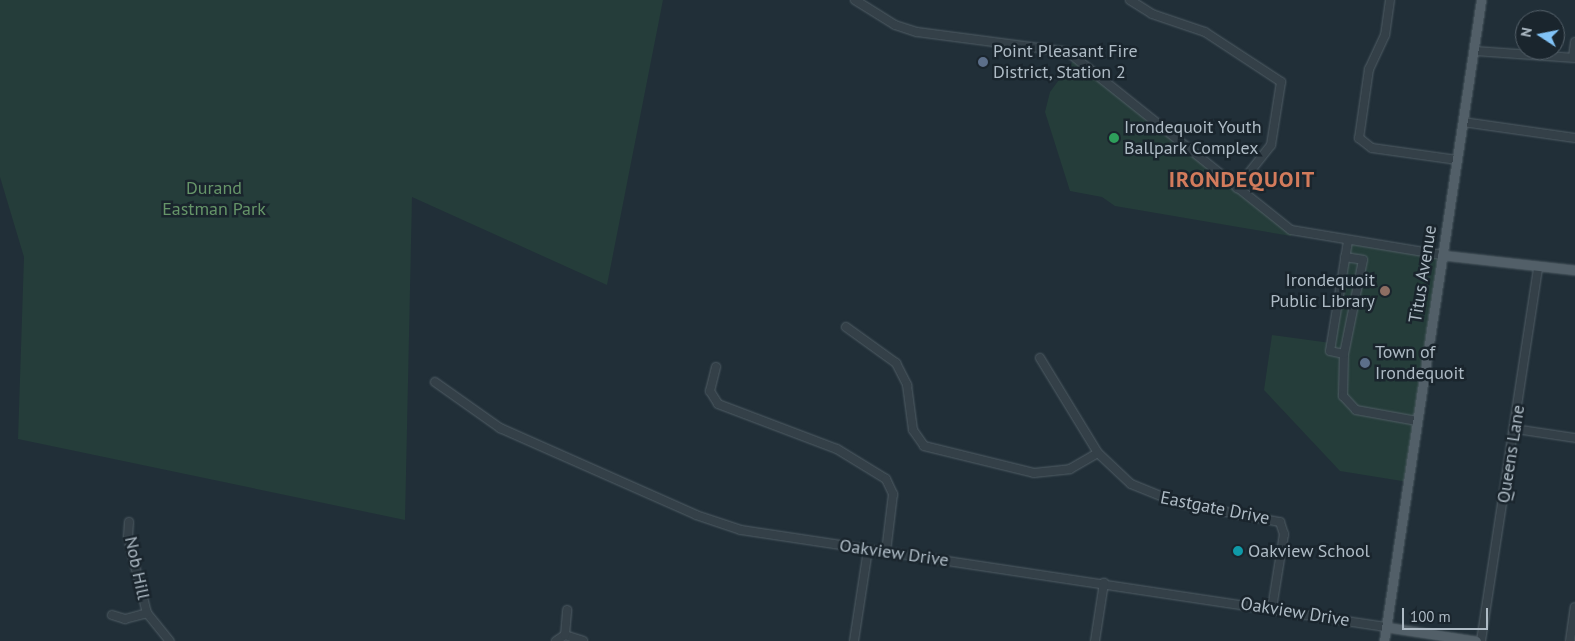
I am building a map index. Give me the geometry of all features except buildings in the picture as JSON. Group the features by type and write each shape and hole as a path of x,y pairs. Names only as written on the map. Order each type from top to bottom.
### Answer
{"main road":[{"name":"Titus Avenue","path":"1384,641 1475,50 1481,0"},
{"path":"1442,255 1575,270"},
{"path":"1386,627 1476,641"}],"street":[{"path":"854,0 896,25 917,32 1068,52 1291,230 1348,241 1442,255"},
{"path":"1130,0 1152,14 1206,32 1281,82 1271,145 1237,188"},
{"path":"1390,0 1385,35 1369,69 1359,138 1372,148 1457,160"},
{"path":"1475,50 1574,58 1575,42"},
{"path":"1464,122 1575,138"},
{"path":"1344,354 1330,351 1348,241"},
{"path":"1345,257 1363,260 1344,354 1340,387 1344,398 1356,410 1417,421"},
{"name":"Queens Lane","path":"1481,641 1515,429 1538,267"},
{"path":"846,327 896,362 906,385 912,430 924,446 994,460 1034,473 1070,469 1098,453"},
{"name":"Eastgate Drive","path":"1040,358 1098,453 1122,478 1158,498 1280,522 1284,534 1272,608"},
{"path":"716,367 710,391 718,404 837,449 886,479 893,494 886,552"},
{"name":"Oakview Drive","path":"435,382 500,428 696,515 776,538 868,549 1104,583 1386,627"},
{"path":"1515,429 1575,438"},
{"name":"Nob Hill","path":"129,522 128,538 147,613 170,641"},
{"path":"854,641 868,549"},
{"path":"1095,641 1104,583"},
{"path":"1570,641 1575,607"},
{"path":"565,635 567,610"},
{"name":"Nob Hill","path":"112,616 125,619 147,613"},
{"path":"556,641 565,635"},
{"path":"565,635 583,641"}],"green space":[{"name":"Durand Eastman Park","path":"0,0 663,0 607,285 412,197 405,520 18,439 24,257 0,177"},
{"name":"Irondequoit Youth Ballpark Complex","path":"1076,57 1293,231 1291,236 1115,206 1102,197 1070,191 1045,112 1050,92"},
{"path":"1347,241 1442,255 1408,482 1340,471 1264,390 1272,335 1331,343"}],"place":[{"name":"Point Pleasant Fire District, Station 2","path":"983,62"},
{"name":"Irondequoit Youth Ballpark Complex","path":"1114,138"},
{"name":"Irondequoit Public Library","path":"1385,291"},
{"name":"Town of Irondequoit","path":"1365,363"},
{"name":"Oakview School","path":"1238,551"}],"district":[{"name":"IRONDEQUOIT","path":"1242,180"}]}
